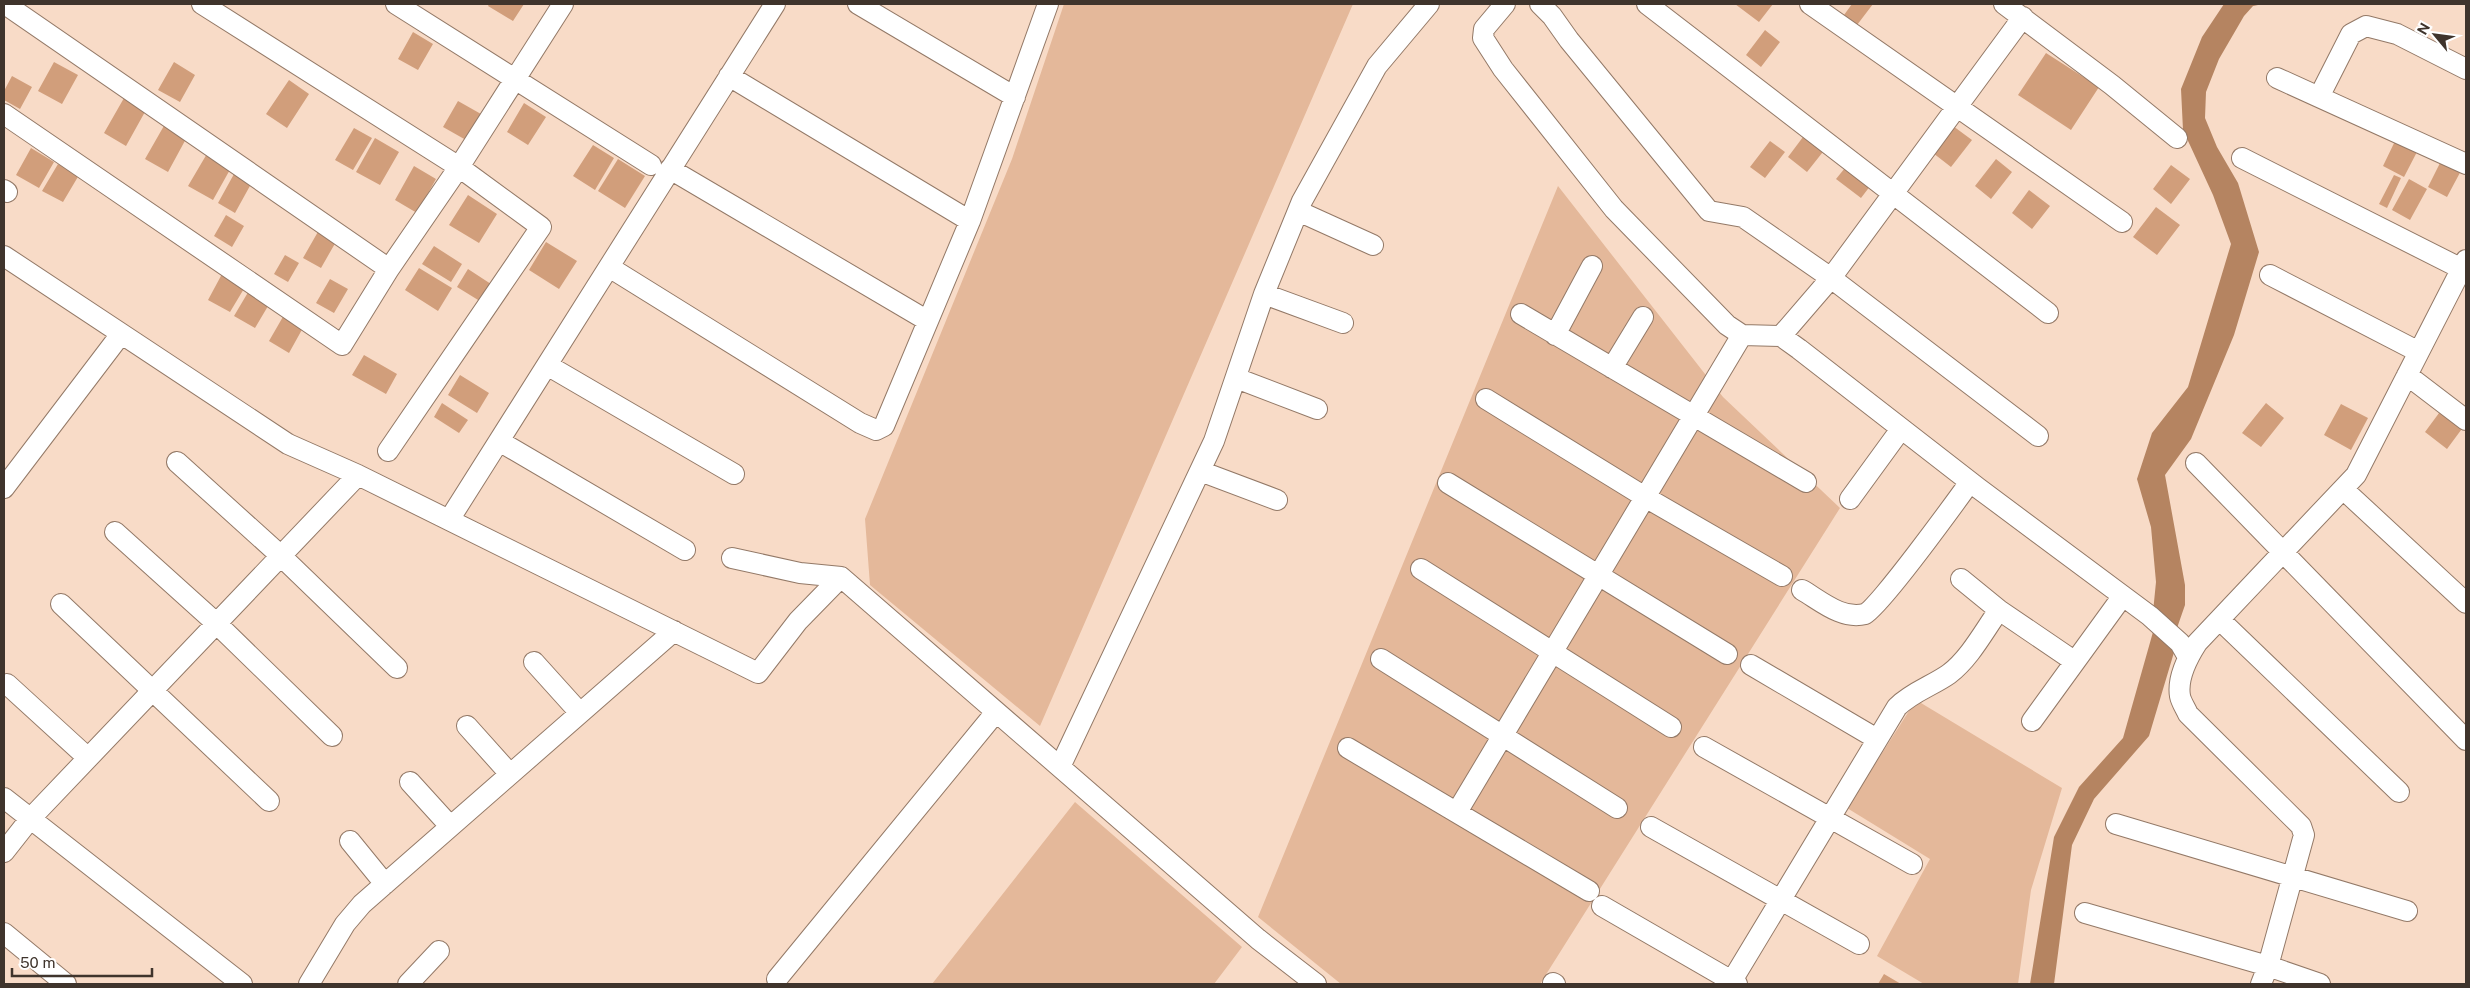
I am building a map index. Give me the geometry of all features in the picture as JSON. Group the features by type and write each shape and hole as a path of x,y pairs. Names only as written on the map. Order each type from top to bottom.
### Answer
{"street":[{"path":"5,4 389,269"},
{"path":"202,4 459,167 542,227 388,451"},
{"path":"396,4 514,79 661,167 928,321"},
{"path":"4,114 342,345 389,269 459,167 563,4"},
{"path":"449,520 609,267 661,167 729,76 775,4"},
{"path":"858,4 1015,98"},
{"path":"609,267 860,422 876,430 884,426 970,220 1048,4"},
{"path":"1060,767 1214,441 1264,294 1298,211 1377,66 1429,4"},
{"path":"1505,4 1484,29 1483,38 1503,69 1614,209 1726,326 1742,335 1781,336 1970,482 2150,616 2184,650 2180,696 2188,714 2301,826 2304,835 2264,975"},
{"path":"1540,4 1552,16 1569,40 1709,211 1743,217 1831,278 2038,436"},
{"path":"1647,4 2048,313"},
{"path":"1810,4 2122,222"},
{"path":"2004,4 2177,138"},
{"path":"1781,336 1831,278 1959,107 2023,17"},
{"path":"2319,97 2350,34 2366,26 2397,34 2466,69"},
{"path":"729,76 970,220"},
{"path":"2277,78 2466,164"},
{"path":"2184,650 2197,643 2220,620 2356,476 2464,265 2242,158"},
{"path":"1298,211 1373,245"},
{"path":"4,256 288,444 358,475 758,673 798,621 841,577"},
{"path":"1555,335 1592,266"},
{"path":"2270,275 2419,352"},
{"path":"1264,294 1342,323"},
{"path":"1521,314 1806,482"},
{"path":"1612,368 1643,317"},
{"path":"4,488 121,334"},
{"path":"1457,812 1742,335"},
{"path":"547,365 734,474"},
{"path":"2408,375 2466,420"},
{"path":"1236,378 1316,408"},
{"path":"1486,399 1645,497 1782,576"},
{"path":"1850,499 1901,429"},
{"path":"499,442 685,550"},
{"path":"177,462 280,556 397,668"},
{"path":"2196,463 2466,740"},
{"path":"1200,471 1277,500"},
{"path":"4,852 30,819 358,475"},
{"path":"1802,590 1840,612 1857,615 1868,613 1885,594 1970,482"},
{"path":"1448,483 1599,573 1727,654"},
{"path":"2343,489 2466,603"},
{"path":"115,532 216,624 332,736"},
{"path":"732,558 800,573 841,577 1258,939 1316,984"},
{"path":"1421,569 1671,728"},
{"path":"1961,579 1999,610 2074,661"},
{"path":"2032,721 2122,597"},
{"path":"61,604 269,801"},
{"path":"1602,906 1733,983 1830,818 1902,702 1949,674 1969,654 1999,610"},
{"path":"2220,620 2399,792"},
{"path":"309,984 344,924 385,884 674,631"},
{"path":"1381,659 1617,808"},
{"path":"534,662 580,713"},
{"path":"1751,665 1877,740"},
{"path":"7,684 88,758"},
{"path":"777,979 996,712"},
{"path":"467,726 510,774"},
{"path":"1704,747 1912,864"},
{"path":"1348,748 1589,892"},
{"path":"410,782 450,826"},
{"path":"4,798 242,984"},
{"path":"2116,824 2407,912"},
{"path":"1651,827 1859,944"},
{"path":"350,842 385,884"},
{"path":"2085,913 2264,975 2320,984"},
{"path":"4,933 66,984"},
{"path":"408,984 439,951"}],"shaded area":[{"path":"1064,4 1353,4 1040,726 870,585 865,519 1012,159"},
{"path":"2224,4 2263,4 2253,6 2244,16 2219,59 2206,92 2205,118 2217,147 2238,183 2259,252 2234,335 2191,439 2165,475 2185,585 2185,605 2177,628 2153,612 2156,582 2151,527 2137,479 2152,433 2188,387 2231,244 2213,195 2183,130 2181,89 2202,37"},
{"path":"1558,186 1723,397 1840,508 1540,984 1341,984 1258,917"},
{"path":"2153,632 2175,649 2149,736 2094,799 2072,845 2054,984 2030,984 2054,837 2079,787 2123,738"},
{"path":"1916,700 2062,788 2031,890 2018,984 1924,984 1877,956 1930,859 1847,808"},
{"path":"1075,802 1242,947 1214,984 932,984"}],"building":[{"path":"489,4 524,4 513,21 488,6"},
{"path":"1735,4 1773,4 1759,22"},
{"path":"1852,4 1873,4 1857,25 1844,15"},
{"path":"1765,30 1780,42 1761,67 1746,55"},
{"path":"413,32 433,44 418,70 398,59"},
{"path":"2046,53 2099,87 2071,130 2018,95"},
{"path":"54,62 78,75 62,104 38,91"},
{"path":"174,62 195,75 180,102 158,90"},
{"path":"12,76 32,87 20,109 4,100 4,91"},
{"path":"289,80 309,94 287,128 266,114"},
{"path":"124,98 146,110 126,146 104,133"},
{"path":"458,101 481,114 466,140 443,127"},
{"path":"524,103 546,117 528,145 507,132"},
{"path":"165,124 187,137 168,172 145,159"},
{"path":"1953,126 1972,140 1951,167 1933,153"},
{"path":"354,128 372,138 353,170 335,160"},
{"path":"1806,133 1826,148 1807,172 1788,157"},
{"path":"2397,137 2419,148 2404,177 2383,166"},
{"path":"375,138 399,152 380,185 356,172"},
{"path":"1770,141 1785,152 1765,178 1750,167"},
{"path":"593,145 614,158 595,190 573,176"},
{"path":"31,148 54,162 39,188 16,175"},
{"path":"208,152 232,166 213,200 188,186"},
{"path":"2443,157 2463,167 2447,197 2428,187"},
{"path":"618,159 645,176 625,208 598,191"},
{"path":"1996,159 2012,172 1991,199 1975,186"},
{"path":"1849,163 1874,181 1861,198 1836,179"},
{"path":"58,164 79,175 63,202 42,191"},
{"path":"2171,165 2190,179 2171,204 2153,189"},
{"path":"414,166 436,179 417,213 395,200"},
{"path":"234,174 251,184 235,213 218,203"},
{"path":"2394,175 2401,178 2387,208 2379,204"},
{"path":"2409,179 2427,189 2410,220 2392,210"},
{"path":"2029,190 2050,206 2032,229 2012,213"},
{"path":"468,195 497,214 479,243 449,225"},
{"path":"2156,207 2180,225 2157,255 2133,237"},
{"path":"226,215 244,226 232,247 214,236"},
{"path":"319,230 337,240 321,268 303,258"},
{"path":"546,242 577,261 559,289 529,270"},
{"path":"434,246 462,264 451,282 422,264"},
{"path":"285,255 299,263 288,282 274,274"},
{"path":"419,268 452,288 438,311 405,290"},
{"path":"468,269 494,286 483,303 457,287"},
{"path":"222,274 245,287 230,312 208,300"},
{"path":"330,279 348,289 334,313 316,303"},
{"path":"250,289 271,301 255,328 234,316"},
{"path":"284,315 304,326 289,353 269,341"},
{"path":"364,355 397,374 386,394 352,375"},
{"path":"460,375 489,393 477,413 448,395"},
{"path":"442,403 468,420 459,433 434,417"},
{"path":"2266,403 2284,418 2261,447 2242,433"},
{"path":"2341,404 2368,418 2351,450 2324,435"},
{"path":"2442,409 2464,426 2447,449 2425,432"},
{"path":"1884,974 1901,984 1878,984"}]}
